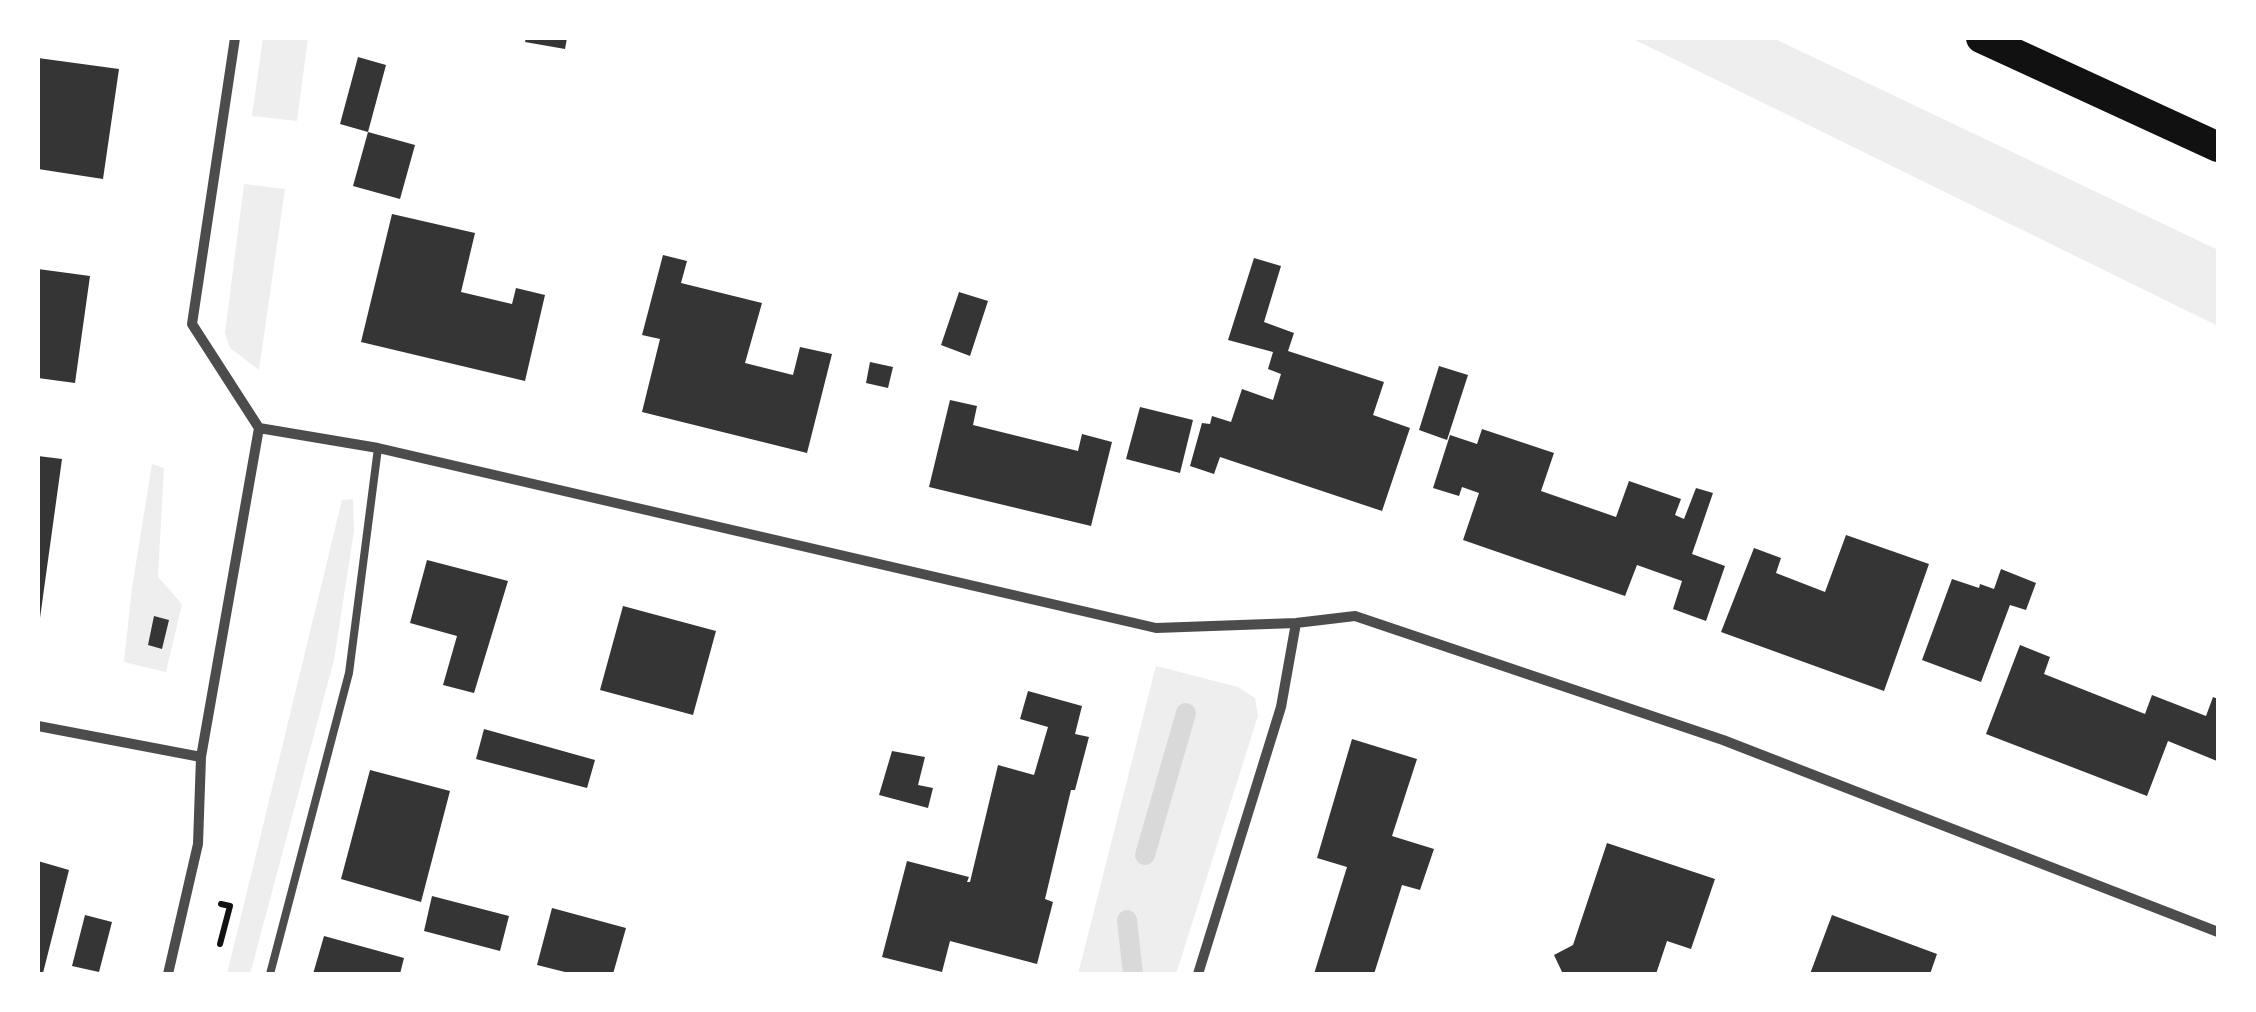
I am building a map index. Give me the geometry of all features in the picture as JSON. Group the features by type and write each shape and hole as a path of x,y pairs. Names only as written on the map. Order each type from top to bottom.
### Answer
{"highway":[{"path":"1981,38 2218,147"}],"street":[{"path":"168,974 198,844 200,757 259,428 192,324 234,38"},
{"path":"259,428 378,448 1156,628 1296,623 1355,616 1686,727 2218,932"},
{"path":"1198,974 1282,707 1296,623"},
{"path":"38,726 200,757"}],"lane":[{"path":"270,974 349,673 378,448"}],"shaded area":[{"path":"263,38 308,38 297,121 252,116"},
{"path":"1631,38 1773,38 2218,250 2218,326"},
{"path":"244,184 285,189 259,370 230,348 225,333"},
{"path":"152,464 164,468 158,577 182,604 166,672 124,662"},
{"path":"353,499 354,531 334,660 250,974 227,974 342,500"},
{"path":"1156,666 1238,687 1255,698 1258,716 1176,974 1078,974"}],"building":[{"path":"526,38 567,38 565,49 525,42"},
{"path":"358,57 386,65 368,132 340,124"},
{"path":"38,58 119,69 103,179 38,169"},
{"path":"368,132 415,145 400,199 353,186"},
{"path":"392,214 475,233 461,292 512,304 516,288 545,295 525,381 361,342"},
{"path":"663,255 687,261 681,283 762,303 745,363 793,375 800,347 832,354 807,453 642,412 660,339 642,335"},
{"path":"1254,258 1281,266 1264,322 1294,333 1288,351 1384,382 1373,415 1410,428 1382,511 1220,457 1214,474 1190,466 1202,423 1210,424 1212,416 1231,422 1242,389 1273,400 1281,374 1268,369 1273,352 1228,340"},
{"path":"38,269 90,276 75,383 38,378"},
{"path":"959,292 988,301 970,356 941,345"},
{"path":"870,362 893,367 888,388 866,383"},
{"path":"1439,366 1468,375 1447,440 1419,430"},
{"path":"950,400 977,406 973,425 1078,451 1082,434 1112,442 1091,526 929,487"},
{"path":"1140,407 1193,420 1180,473 1126,459"},
{"path":"1482,429 1554,453 1541,491 1616,517 1629,481 1681,499 1675,515 1684,519 1696,488 1713,493 1692,554 1725,566 1706,621 1673,609 1682,581 1637,565 1625,596 1463,540 1479,493 1462,487 1459,496 1433,488 1450,435 1477,444"},
{"path":"38,456 62,459 40,618 38,618"},
{"path":"1846,535 1929,564 1884,691 1721,632 1754,548 1781,558 1776,573 1825,592"},
{"path":"427,560 508,581 474,693 443,685 457,636 410,623"},
{"path":"2001,569 2036,583 2026,610 2010,605 1981,682 1922,660 1952,579 1994,589"},
{"path":"623,606 716,631 693,715 600,690"},
{"path":"154,616 169,620 162,649 148,645"},
{"path":"2020,645 2050,657 2044,674 2145,714 2152,695 2206,716 2213,697 2218,699 2217,761 2168,741 2147,796 1986,734"},
{"path":"1028,691 1082,706 1075,734 1089,737 1075,790 1071,790 1045,899 1053,902 1037,964 950,941 942,972 882,957 907,861 969,877 970,882 998,765 1034,775 1048,727 1020,719"},
{"path":"484,729 595,760 587,788 476,759"},
{"path":"1352,739 1417,759 1392,836 1434,849 1420,890 1402,885 1374,974 1314,974 1347,867 1317,858"},
{"path":"892,751 925,757 918,785 933,788 928,808 879,795"},
{"path":"370,770 450,791 421,902 341,879"},
{"path":"1607,843 1715,879 1691,949 1667,941 1656,974 1563,974 1554,955 1573,945"},
{"path":"38,861 69,870 43,973 38,972"},
{"path":"432,896 509,916 500,951 424,931"},
{"path":"552,908 626,928 613,974 573,974 537,965"},
{"path":"85,915 112,922 99,972 72,966"},
{"path":"1832,915 1937,954 1930,974 1810,974"},
{"path":"324,936 404,958 400,974 313,974"}],"waterway":[{"path":"1145,855 1186,713"},
{"path":"1127,920 1133,974"}]}
